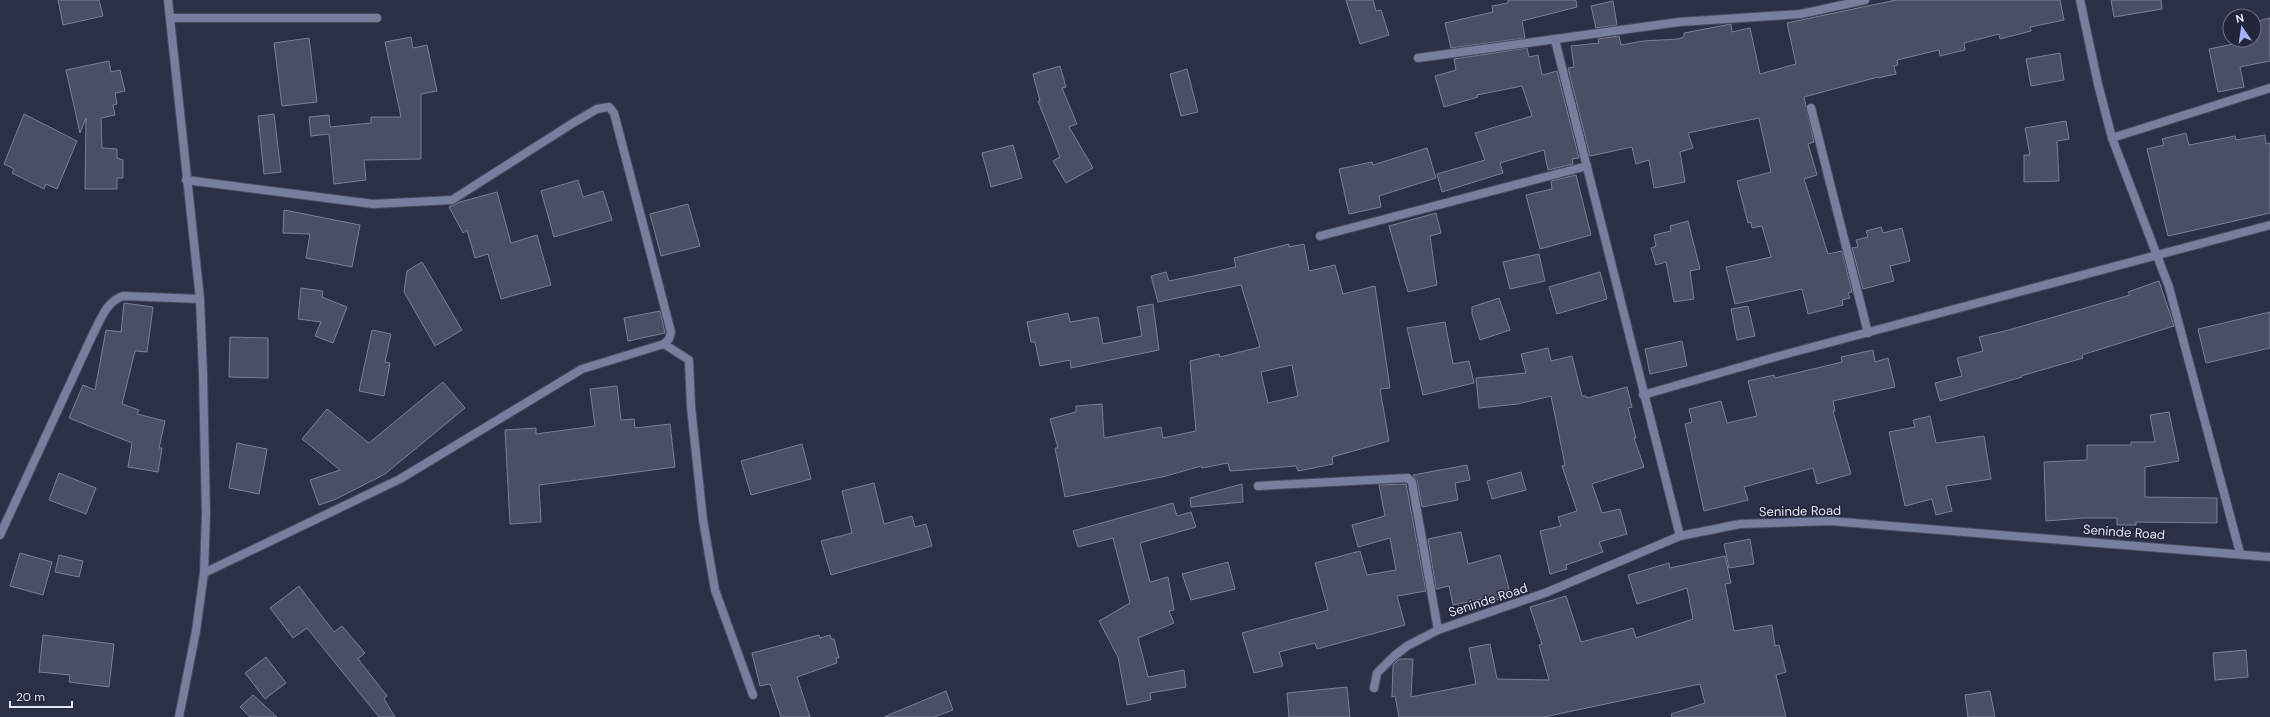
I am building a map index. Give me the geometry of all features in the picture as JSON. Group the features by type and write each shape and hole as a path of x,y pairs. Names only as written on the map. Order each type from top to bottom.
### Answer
{"street":[{"path":"168,0 186,180 200,299 204,397 206,514 204,573 196,631 179,717"},
{"path":"1418,58 1679,22 1801,14 1865,0"},
{"path":"2080,0 2112,138 2158,254 2196,382 2240,553"},
{"path":"170,18 377,18"},
{"path":"1555,40 1643,396 1680,536"},
{"path":"2112,138 2270,88"},
{"path":"186,180 373,204 452,200 573,123 597,109 609,107 614,113 671,332 669,339 664,344 582,369 400,479 204,573"},
{"path":"1811,108 1868,333"},
{"path":"1320,236 1586,166"},
{"path":"1643,396 1868,333 2270,225"},
{"path":"0,535 93,334 108,305 115,299 123,296 200,299"},
{"path":"664,344 689,360 691,407 703,520 715,590 753,695"},
{"path":"1258,486 1408,478 1412,482 1438,630"},
{"name":"Seninde Road","path":"1374,688 1377,673 1393,657 1407,646 1438,630 1545,593 1680,536 1740,524 1830,522 2240,553 2270,557"}],"building":[{"path":"58,0 99,0 103,16 63,25"},
{"path":"1346,0 1373,0 1376,11 1381,10 1389,35 1360,44"},
{"path":"1508,0 1576,0 1577,7 1522,21 1525,38 1451,48 1445,23 1493,12 1492,6 1508,3"},
{"path":"1896,0 2060,0 2064,20 2030,27 2031,31 2000,39 1999,34 1964,43 1965,50 1940,56 1939,50 1897,60 1898,65 1894,66 1896,74 1878,77 1804,97 1814,142 1808,144 1817,175 1804,179 1828,254 1842,251 1852,292 1848,293 1850,298 1842,300 1843,305 1808,314 1802,289 1735,304 1726,267 1771,257 1762,226 1752,228 1751,222 1748,223 1737,181 1771,172 1759,118 1688,133 1693,148 1680,152 1685,182 1654,188 1649,160 1636,164 1632,147 1590,156 1568,68 1574,67 1571,46 1599,43 1598,39 1619,36 1621,45 1643,41 1678,39 1684,37 1684,33 1731,24 1732,32 1750,28 1760,74 1796,64 1787,23"},
{"path":"2111,0 2161,0 2162,9 2114,17"},
{"path":"1613,1 1617,25 1596,28 1591,6"},
{"path":"2270,18 2270,61 2240,67 2244,87 2218,92 2209,49 2222,46 2222,48 2262,48 2262,20"},
{"path":"411,37 413,48 427,45 437,91 421,94 421,159 364,160 366,180 334,184 329,134 311,136 309,117 329,115 330,127 371,123 371,117 401,117 385,42"},
{"path":"309,38 317,102 282,106 274,43"},
{"path":"1527,48 1529,57 1538,55 1542,75 1557,71 1579,158 1572,159 1573,164 1548,170 1544,150 1500,163 1503,173 1442,192 1437,174 1485,160 1475,133 1532,116 1522,86 1477,95 1478,97 1444,107 1435,76 1456,70 1454,59"},
{"path":"2060,53 2064,80 2031,86 2026,59"},
{"path":"109,61 111,72 120,70 125,91 115,93 117,104 113,105 115,115 101,118 102,148 117,149 117,158 123,160 123,178 117,178 117,189 85,189 86,118 80,133 66,70"},
{"path":"1060,66 1066,87 1062,88 1077,124 1069,127 1093,168 1066,183 1053,161 1060,157 1038,101 1040,101 1033,74"},
{"path":"1187,69 1198,112 1181,116 1170,74"},
{"path":"24,114 77,141 57,189 46,184 44,189 12,173 14,169 4,164"},
{"path":"274,114 281,172 264,174 258,116"},
{"path":"2066,121 2069,139 2057,141 2059,181 2024,182 2024,155 2030,155 2025,128"},
{"path":"2186,133 2189,145 2235,136 2236,140 2265,135 2266,144 2270,143 2270,213 2168,236 2147,149 2164,145 2162,139"},
{"path":"1013,145 1022,178 991,187 982,153"},
{"path":"1427,148 1436,178 1379,196 1381,207 1349,214 1339,169 1372,162 1373,165"},
{"path":"1576,175 1591,235 1540,249 1526,195 1552,189 1551,181"},
{"path":"578,180 583,197 603,191 612,220 554,237 541,191"},
{"path":"497,192 511,243 537,235 551,285 501,299 488,254 475,258 467,230 463,233 449,207 460,202"},
{"path":"688,204 700,246 661,256 650,214"},
{"path":"284,210 360,225 352,267 306,258 310,234 283,233"},
{"path":"1436,213 1441,233 1430,236 1437,285 1408,292 1389,226"},
{"path":"1688,221 1700,269 1690,271 1694,299 1674,302 1666,262 1656,265 1651,248 1656,246 1654,235 1671,231 1670,226"},
{"path":"1881,227 1883,233 1902,228 1910,261 1890,266 1894,281 1863,289 1852,248 1858,247 1856,240 1868,237 1866,231"},
{"path":"1289,244 1289,247 1304,244 1309,271 1335,265 1343,294 1375,286 1390,388 1380,389 1389,441 1332,457 1333,464 1298,471 1296,466 1230,471 1228,463 1202,468 1201,466 1166,476 1065,497 1055,448 1058,448 1050,419 1076,412 1076,406 1102,404 1104,438 1161,427 1163,438 1196,431 1190,361 1219,354 1220,357 1260,347 1241,285 1158,302 1151,276 1166,272 1169,281 1236,267 1234,258","holes":["1292,365 1298,396 1268,403 1261,372"]},
{"path":"1539,254 1545,281 1510,289 1503,262"},
{"path":"422,262 462,330 435,346 404,292 407,271"},
{"path":"1600,272 1607,299 1557,314 1549,287"},
{"path":"2159,281 2174,326 2082,355 2083,358 1940,401 1935,383 1962,376 1957,358 1983,351 1979,337 2009,330 2130,295 2128,292"},
{"path":"301,288 323,291 322,297 347,307 333,343 315,336 321,322 298,319"},
{"path":"1499,298 1510,330 1480,340 1472,314 1472,307"},
{"path":"124,303 153,307 147,352 135,351 122,404 139,410 137,414 165,421 159,448 162,448 158,472 128,467 132,443 69,418 83,385 95,390 106,330 121,332"},
{"path":"1153,304 1159,350 1071,368 1070,360 1040,366 1035,342 1031,342 1027,322 1068,313 1070,322 1098,317 1103,344 1142,336 1137,307"},
{"path":"1748,306 1755,336 1737,340 1731,309"},
{"path":"660,311 665,333 628,341 624,318"},
{"path":"2270,312 2270,348 2206,363 2198,329"},
{"path":"1445,322 1453,364 1469,361 1474,383 1423,395 1407,328"},
{"path":"372,330 391,334 385,362 390,363 384,396 359,391"},
{"path":"230,337 268,338 268,378 229,377"},
{"path":"1682,341 1687,366 1650,374 1645,349"},
{"path":"1548,348 1551,361 1572,356 1582,396 1586,396 1587,398 1627,387 1632,407 1628,408 1636,438 1634,438 1644,467 1592,484 1602,513 1620,509 1627,534 1599,542 1603,552 1566,565 1567,569 1550,574 1540,531 1561,526 1558,517 1577,511 1562,466 1565,465 1551,396 1518,404 1479,408 1476,378 1526,373 1521,354"},
{"path":"1873,350 1875,362 1888,358 1895,387 1833,401 1835,411 1833,411 1851,474 1817,484 1813,468 1744,487 1748,500 1704,511 1685,424 1692,422 1689,409 1721,401 1727,423 1757,416 1748,381 1774,375 1775,378 1842,362 1841,357"},
{"path":"443,382 465,408 385,474 336,499 319,505 310,480 340,470 302,439 327,409 369,443"},
{"path":"617,386 621,420 634,419 635,428 670,424 675,467 539,485 541,522 510,524 505,430 536,428 536,434 595,426 590,389"},
{"path":"2169,412 2179,461 2145,467 2145,497 2217,498 2217,523 2136,522 2136,525 2117,525 2117,518 2084,518 2046,521 2044,462 2087,460 2087,445 2131,445 2131,442 2155,442 2150,415"},
{"path":"1930,416 1936,443 1984,436 1991,479 1946,486 1952,511 1936,515 1932,499 1905,506 1889,432 1915,427 1913,420"},
{"path":"237,443 267,449 259,494 229,488"},
{"path":"802,444 811,479 751,495 741,461"},
{"path":"1467,465 1470,480 1455,483 1458,500 1422,507 1417,481 1413,475"},
{"path":"1521,472 1526,490 1492,499 1487,481"},
{"path":"59,473 96,488 86,514 49,500"},
{"path":"874,483 884,524 912,516 915,527 926,524 932,546 831,575 821,541 852,533 842,491"},
{"path":"1242,484 1243,502 1191,507 1190,498"},
{"path":"1406,484 1426,591 1397,596 1405,625 1317,649 1315,643 1279,652 1283,666 1254,673 1242,633 1328,610 1315,563 1360,551 1367,575 1396,570 1390,538 1358,547 1352,525 1385,516 1379,485"},
{"path":"1173,503 1177,516 1191,512 1196,527 1140,543 1150,582 1168,577 1174,610 1169,611 1174,623 1138,638 1148,677 1184,670 1186,687 1150,693 1151,700 1127,705 1118,657 1099,621 1130,603 1113,538 1078,547 1073,531"},
{"path":"1461,532 1468,564 1500,555 1511,596 1493,601 1492,597 1453,605 1449,586 1436,589 1428,539"},
{"path":"1750,539 1754,564 1729,568 1724,544"},
{"path":"20,553 52,562 43,595 10,586"},
{"path":"59,555 83,561 79,577 55,572"},
{"path":"1725,556 1731,583 1725,584 1734,631 1772,625 1775,646 1779,645 1786,672 1776,675 1786,717 1672,717 1671,714 1705,703 1700,684 1544,717 1399,717 1395,696 1392,697 1393,665 1399,659 1413,659 1411,697 1476,684 1469,648 1490,644 1497,679 1549,680 1539,645 1542,644 1530,607 1566,596 1581,642 1633,628 1636,638 1693,619 1687,588 1637,604 1628,575 1669,563 1670,568"},
{"path":"1228,562 1235,589 1191,600 1182,574"},
{"path":"299,586 334,632 342,626 365,653 358,659 387,696 384,699 395,717 379,717 307,628 293,638 270,608"},
{"path":"43,635 114,644 109,687 69,682 70,675 39,672"},
{"path":"819,635 820,638 830,635 831,639 834,639 839,658 836,658 837,663 797,677 810,717 781,717 770,684 760,686 752,653"},
{"path":"2246,650 2248,677 2215,680 2213,653"},
{"path":"266,657 286,683 265,699 245,673"},
{"path":"1347,687 1350,717 1289,717 1287,693"},
{"path":"946,691 953,710 934,717 884,717"},
{"path":"1990,691 1995,717 1968,717 1965,695"},
{"path":"253,695 277,717 250,717 240,707"}]}
